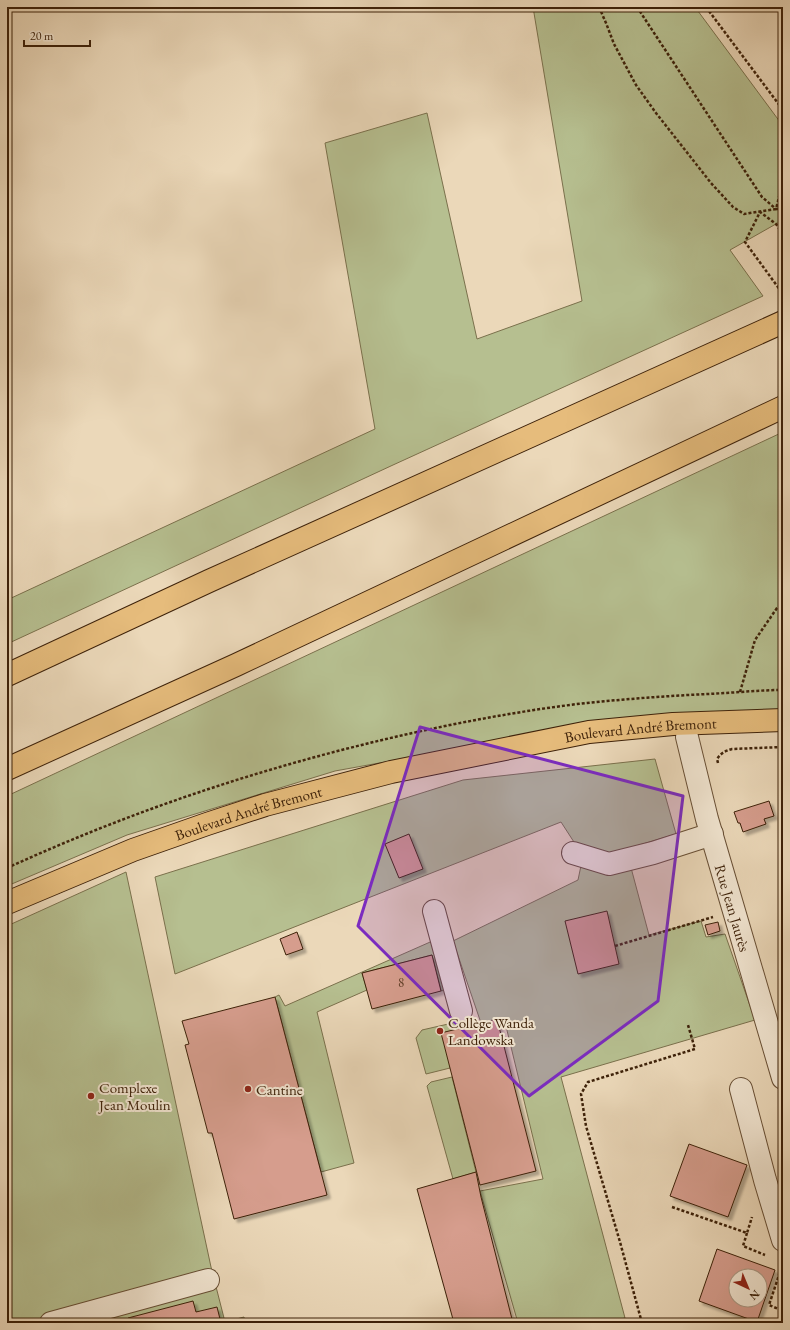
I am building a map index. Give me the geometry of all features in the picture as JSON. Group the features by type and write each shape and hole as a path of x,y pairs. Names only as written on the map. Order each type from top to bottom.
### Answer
{"main road":[{"path":"7,674 783,322"},
{"path":"7,769 236,665 783,406"},
{"name":"Boulevard André Bremont","path":"7,903 133,850 206,824 258,808 391,772 597,731 673,724 783,720"},
{"name":"Boulevard André Bremont","path":"499,750 783,731"}],"street":[{"name":"Rue Jean Jaurès","path":"687,737 695,773 712,834 783,1078"},
{"path":"573,853 609,864 653,853 712,834"},
{"path":"434,911 461,1011"},
{"path":"741,1089 765,1180 776,1248"},
{"path":"51,1323 117,1314 208,1280"}],"path":[{"path":"598,7 614,44 636,85 693,162 733,207 744,214 783,209"},
{"path":"637,7 762,197 776,209"},
{"path":"706,7 783,110"},
{"path":"776,209 783,182"},
{"path":"760,212 776,224 783,234"},
{"path":"760,212 745,242 783,294"},
{"path":"740,692 755,640 777,608 783,604"},
{"path":"732,748 783,747"},
{"path":"615,946 734,911"},
{"path":"642,1323 586,1126 581,1094 588,1082 695,1049 688,1025"},
{"path":"672,1207 747,1233"},
{"path":"754,1213 743,1246 776,1248"},
{"path":"783,1263 769,1305 783,1311"}],"highlighted area":[{"path":"420,727 683,796 658,1001 529,1096 358,926"}],"green space":[{"path":"533,7 695,7 783,126 783,220 730,250 763,296 7,644 7,600 375,429 325,143 427,113 477,339 582,301"},
{"path":"783,432 783,713 501,741 335,771 127,835 7,886 7,796"},
{"path":"655,759 676,834 626,849 649,935 701,921 706,937 725,934 755,1020 561,1077 625,1318 603,1323 518,1323 480,1191 543,1179 504,1018 481,1023 453,941 578,880 583,856 561,822 175,974 155,877 463,780"},
{"name":"Complexe Jean Moulin","path":"126,872 211,1267 225,1322 244,1317 245,1323 7,1323 7,926"},
{"path":"437,939 450,989 441,991 432,955 362,973 367,990 317,1012 354,1163 321,1172 275,997 279,995 285,1006"},
{"path":"457,1022 459,1029 450,1068 426,1074 416,1038 422,1030"},
{"path":"452,1077 476,1172 453,1179 427,1086 431,1082"}],"building":[{"path":"769,801 774,816 764,819 766,824 743,832 734,812"},
{"path":"409,834 423,869 399,878 385,844"},
{"path":"607,911 619,964 578,974 565,921"},
{"path":"718,922 720,931 708,935 705,925"},
{"path":"297,932 303,949 286,955 280,939"},
{"name":"Collège Wanda Landowska","path":"432,955 441,991 372,1009 362,973"},
{"name":"Cantine","path":"275,997 327,1195 234,1219 212,1133 208,1133 185,1045 189,1044 182,1021"},
{"path":"497,1019 536,1171 480,1185 441,1033"},
{"path":"689,1144 747,1165 728,1217 670,1196"},
{"path":"476,1172 513,1323 454,1323 417,1189"},
{"path":"717,1249 775,1270 768,1290 768,1268 728,1268 728,1308 762,1308 757,1322 699,1301"},
{"path":"193,1301 196,1312 217,1307 221,1323 129,1323 128,1318"}],"place":[{"name":"Collège Wanda Landowska","path":"440,1031"},
{"name":"Cantine","path":"248,1089"},
{"name":"Complexe Jean Moulin","path":"91,1096"}]}
